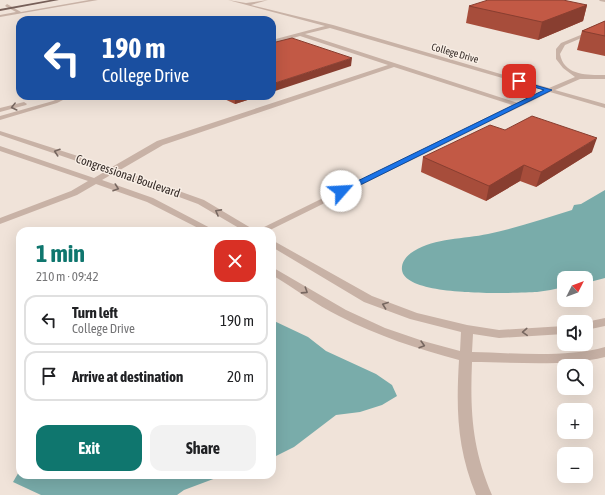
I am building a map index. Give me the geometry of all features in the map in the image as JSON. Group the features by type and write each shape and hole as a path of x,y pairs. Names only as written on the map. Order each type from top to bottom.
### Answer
{"main road":[{"path":"0,10 39,0"},
{"path":"0,7 57,0"}],"street":[{"path":"0,16 96,0"},
{"name":"College Drive","path":"230,0 289,16 299,17"},
{"name":"College Drive","path":"249,0 299,17 605,106"},
{"path":"246,4 266,0"},
{"path":"601,0 605,1"},
{"path":"9,7 20,13"},
{"path":"276,41 331,26"},
{"path":"579,77 562,66 557,57 558,48 563,44 605,26"},
{"path":"300,34 518,105"},
{"path":"0,221 74,193 97,182 113,170 160,143 393,65"},
{"path":"268,227 549,90 579,77 605,77"},
{"path":"0,110 39,100"},
{"path":"0,118 59,100"},
{"name":"Congressional Boulevard","path":"0,133 113,170 201,202 244,227"},
{"name":"Congressional Boulevard","path":"0,148 150,200 203,227"},
{"path":"276,245 368,299 414,316 467,329 499,334 557,330"},
{"path":"276,272 342,313 362,322 421,345 466,357 548,358 594,355 605,352"},
{"path":"593,325 605,322"},
{"path":"467,329 464,410 469,443 478,483 484,495"}],"water":[{"path":"605,190 605,278 593,281 593,271 557,271 557,288 540,292 486,293 440,290 421,285 408,279 402,270 402,264 407,257 422,247 440,241 488,234 509,229 572,210 574,205 581,204"},
{"path":"276,322 308,337 326,351 376,374 392,385 397,396 382,405 360,412 336,415 294,447 276,456"},
{"path":"16,477 16,479 213,479 184,490 177,495 41,495 13,482"}],"building":[{"path":"488,0 563,0 587,5 542,22 469,6"},
{"path":"605,21 605,36 582,31"},
{"path":"292,38 352,58 276,83 276,42"},
{"path":"532,116 597,138 541,172 524,165 489,186 423,157 490,125 505,130"}],"route":[{"path":"341,191 549,90 519,81"}]}
